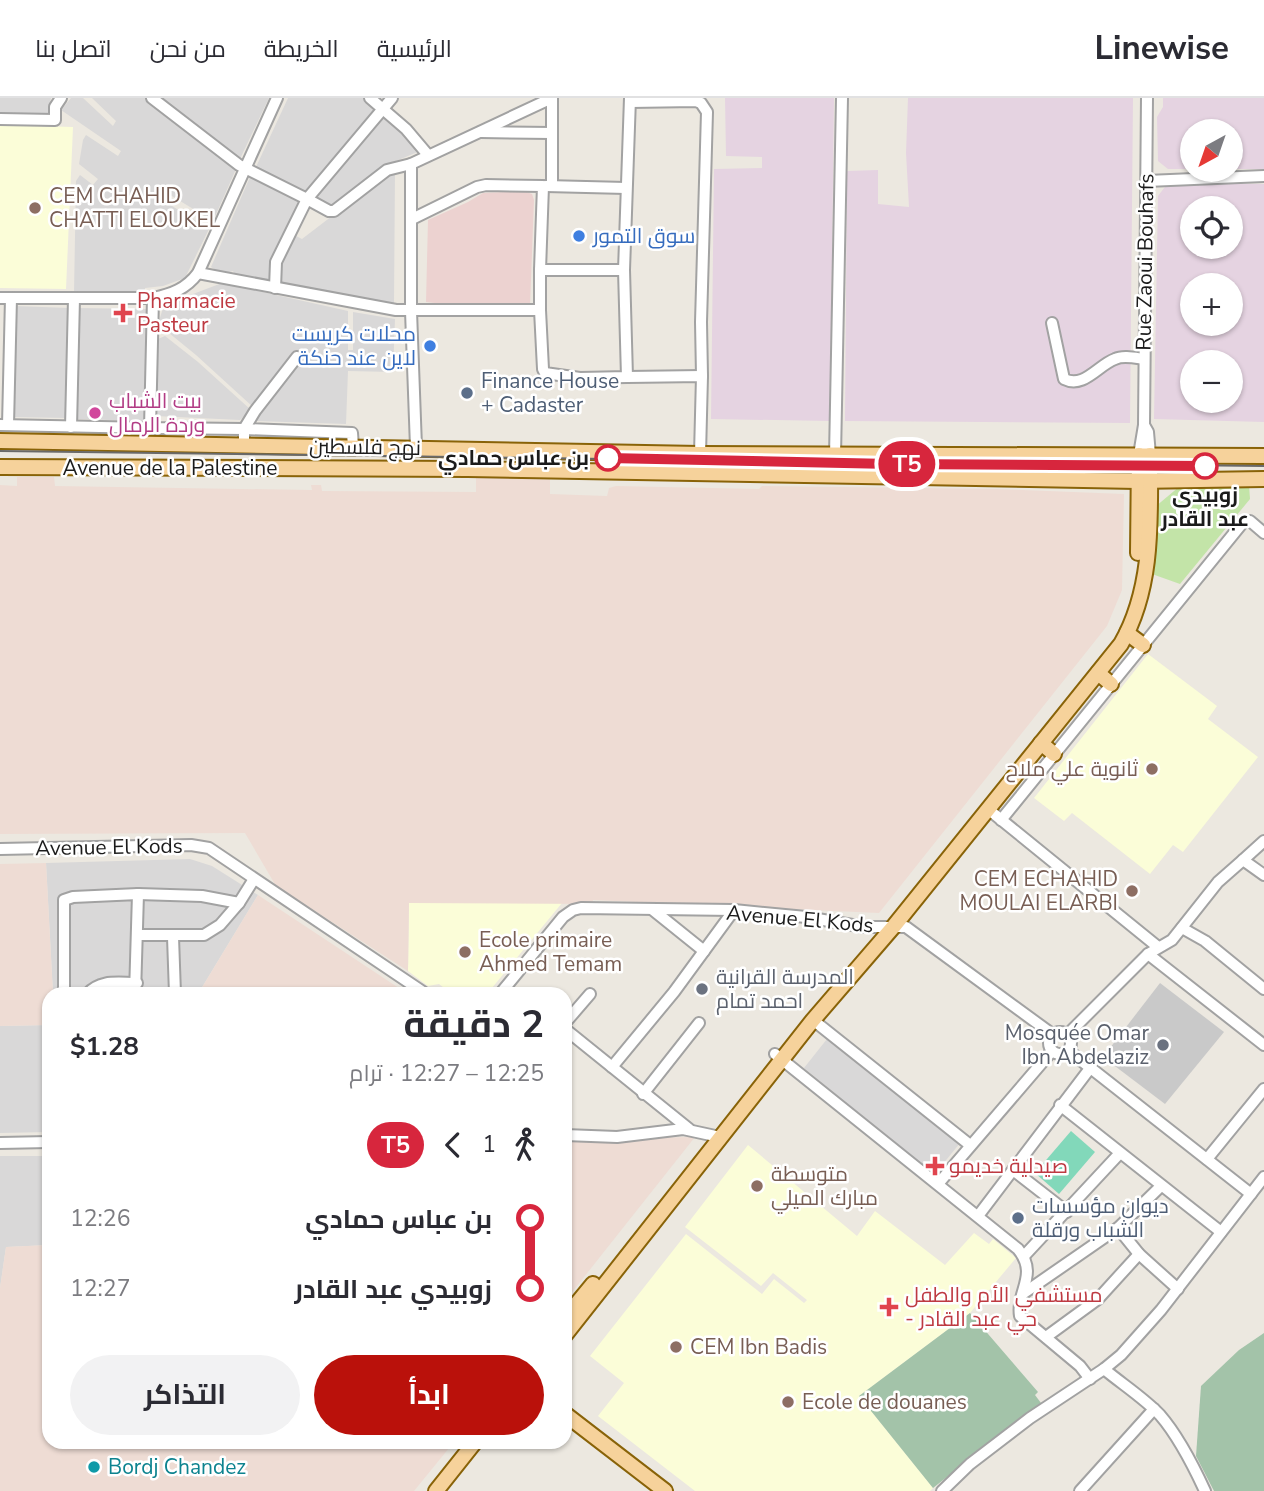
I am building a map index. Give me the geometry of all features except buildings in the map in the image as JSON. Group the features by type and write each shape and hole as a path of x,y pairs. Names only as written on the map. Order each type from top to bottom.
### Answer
{"main road":[{"name":"نهج فلسطين","path":"0,441 835,456 1264,456"},
{"path":"890,926 988,809 1127,633 1138,608 1144,583 1144,455"},
{"name":"Avenue de la Palestine","path":"0,467 468,469 1144,481 1264,479"},
{"path":"890,926 1106,650 1121,626 1134,593 1138,570 1144,481"},
{"path":"1127,633 1143,645"},
{"path":"1098,673 1111,684"},
{"path":"1041,743 1054,754"},
{"name":"Avenue El Kods","path":"778,1057 813,1020 890,926"},
{"name":"Avenue El Kods","path":"572,1310 778,1057 890,926"},
{"name":"Avenue El Kods","path":"572,1326 716,1135"},
{"path":"572,1420 665,1491"},
{"path":"436,1491 469,1449"}],"street":[{"path":"0,119 55,120 55,107 61,98"},
{"path":"152,98 214,147 246,168 329,211 334,211 387,170 411,164 552,98 552,133 540,270 545,373 580,378 702,376"},
{"path":"277,98 198,273 191,283 180,290 153,298 6,298 4,425 352,433 353,446"},
{"path":"370,98 406,129 428,155"},
{"path":"275,288 276,262 307,200 392,98"},
{"path":"835,456 842,98"},
{"name":"Rue Zaoui Bouhafs","path":"1144,455 1147,432 1144,425 1144,359 1147,98"},
{"path":"627,377 624,271 630,100 696,101 701,103 707,112 700,454"},
{"path":"478,132 552,133"},
{"path":"411,164 411,311 416,447"},
{"path":"1147,180 1264,176"},
{"path":"412,219 486,185 626,188"},
{"path":"540,270 624,271"},
{"path":"198,273 411,311 540,310"},
{"path":"71,426 74,298"},
{"path":"150,428 153,298"},
{"path":"1052,323 1064,379 1072,383 1080,382 1115,359 1144,359"},
{"path":"244,445 244,429 297,357"},
{"path":"86,427 86,443"},
{"path":"1001,820 1244,521 1250,521 1264,533"},
{"path":"988,809 1158,947"},
{"path":"1069,1034 1148,954 1172,940 1218,881 1264,841"},
{"name":"Avenue El Kods","path":"0,849 191,845 209,848 416,987"},
{"path":"1242,860 1264,875"},
{"path":"138,936 204,935 220,925 239,903 254,879"},
{"path":"64,987 64,900 73,897 138,894 202,896 239,903"},
{"path":"136,987 138,894"},
{"name":"Avenue El Kods","path":"506,987 569,912 581,908 734,910 806,916 864,927 890,926"},
{"path":"653,910 704,951"},
{"path":"611,1067 674,992 734,910"},
{"path":"890,926 910,929 1052,1034"},
{"path":"1182,928 1205,941 1264,989"},
{"path":"173,937 175,987"},
{"path":"1148,954 1264,1045"},
{"path":"94,987 104,982 131,987"},
{"path":"572,1015 590,994"},
{"path":"813,1020 970,1145"},
{"path":"643,1094 699,1023"},
{"path":"1063,1031 1069,1034 1072,1045 1069,1051 1057,1054 1052,1051 1049,1040 1052,1034 1063,1031"},
{"path":"572,1035 689,1129"},
{"path":"938,1184 1052,1051"},
{"path":"1069,1051 1251,1194"},
{"path":"778,1057 978,1216 1024,1256 1027,1272 1020,1316 1080,1366 1090,1379"},
{"path":"978,1216 1091,1067"},
{"path":"1207,1159 1264,1089"},
{"path":"1060,1105 1221,1233"},
{"path":"572,1135 617,1137 689,1129 716,1135"},
{"path":"0,1143 42,1142"},
{"path":"1024,1256 1120,1153"},
{"path":"1013,1170 1067,1212"},
{"path":"942,1491 970,1464 1020,1425 1104,1369 1141,1335 1264,1177"},
{"path":"1024,1293 1118,1228 1161,1186"},
{"path":"1118,1228 1139,1254 1178,1289"},
{"path":"1046,1337 1098,1299 1139,1254"},
{"path":"1104,1369 1154,1409 1175,1436 1203,1490"},
{"path":"1080,1491 1154,1409"}],"shaded area":[{"path":"0,98 51,98 48,115 0,114"},
{"path":"71,98 83,98 113,126 116,121 92,98 147,98 237,167 213,221 167,193 164,201 209,229 185,278 163,286 145,288 145,292 74,293 76,181 80,175 93,185 98,179 79,164 83,140 86,135 118,156 121,151 61,110"},
{"path":"159,98 269,98 239,161"},
{"path":"288,98 364,98 378,108 306,193 256,167"},
{"path":"725,98 834,98 830,421 711,419 714,169 762,168 762,157 726,156"},
{"path":"908,98 1133,98 1130,423 845,421 847,171 878,170 878,204 909,207 906,153"},
{"path":"1163,98 1264,98 1264,169 1243,169 1243,119 1180,119 1180,169 1168,169 1158,161 1157,117 1163,107"},
{"path":"384,114 404,131 420,151 391,163 332,207 313,198"},
{"name":"CEM CHAHID CHATTI ELOUKEL","path":"0,125 73,127 66,289 0,288"},
{"path":"395,172 394,303 278,282 278,263 294,235 302,239 383,177"},
{"path":"250,177 302,203 271,281 235,275 233,271 223,274 211,267"},
{"path":"1168,183 1264,184 1264,422 1154,419 1158,196"},
{"path":"524,191 532,194 534,200 530,306 461,306 426,302 428,220 483,193"},
{"path":"222,283 348,311 348,350 353,350 353,312 395,319 393,372 348,371 346,424 256,421 257,413 253,407 158,324 164,305"},
{"path":"15,306 69,308 66,418 12,417"},
{"path":"77,308 147,309 146,421 74,419"},
{"path":"165,336 251,410 240,420 156,416 158,339"},
{"path":"476,474 550,474 550,494 607,496 609,488 616,486 996,489 1124,494 1122,590 1107,626 879,913 593,900 592,904 409,903 408,971 276,886 245,833 0,834 0,485 17,486 17,477 54,477 55,486 312,490 311,485 321,485 322,491 476,492"},
{"name":"ثانوية علي ملاح","path":"1148,654 1217,706 1208,719 1258,757 1183,852 1173,845 1150,874 1072,813 1064,821 1034,798"},
{"path":"190,859 212,866 258,895 202,987 53,987 46,863"},
{"path":"46,863 53,987 42,987 42,1025 0,1026 0,864"},
{"path":"258,895 397,987 202,987"},
{"name":"Ecole primaire Ahmed Temam","path":"409,903 562,903 493,987 443,987 439,984 428,986 408,971"},
{"name":"Mosquée Omar Ibn Abdelaziz","path":"1160,983 1224,1032 1165,1104 1103,1057"},
{"path":"42,1025 42,1132 0,1133 0,1026"},
{"path":"827,1039 960,1143 934,1175 804,1068"},
{"path":"695,1137 572,1292 572,1139"},
{"path":"748,1145 857,1236 875,1211 945,1265 974,1233 989,1244 993,1239 1016,1258 970,1313 859,1396 933,1488 930,1491 695,1491 598,1416 624,1383 590,1356 686,1234 762,1294 774,1279 804,1303 807,1300 773,1273 761,1286 685,1227"},
{"path":"0,1156 42,1156 42,1245 6,1247 0,1288"},
{"path":"42,1245 42,1449 448,1449 414,1491 0,1491 0,1288 6,1247"},
{"path":"970,1313 1038,1392 1035,1395 1041,1403 933,1488 859,1396"},
{"path":"1264,1333 1264,1491 1214,1491 1196,1456 1201,1386 1239,1350"}],"green space":[{"path":"1249,485 1250,499 1180,584 1152,574 1155,507 1180,486"},
{"path":"1071,1131 1095,1152 1059,1194 1035,1173"}],"tram line":[{"path":"0,451 1264,466"},
{"name":"T5","path":"608,458 891,464 1205,466"}],"place":[{"name":"CEM CHAHID CHATTI ELOUKEL","path":"35,208"},
{"name":"سوق التمور","path":"579,236"},
{"name":"Pharmacie Pasteur","path":"123,313"},
{"name":"محلات كريست لاين عند حنكة","path":"430,346"},
{"name":"Finance House + Cadaster","path":"467,393"},
{"name":"بيت الشباب وردة الرمال","path":"95,413"},
{"name":"بن عباس حمادي","path":"608,458"},
{"name":"زوبيدي عبد القادر","path":"1205,466"},
{"name":"ثانوية علي ملاح","path":"1152,769"},
{"name":"CEM ECHAHID MOULAI ELARBI","path":"1132,891"},
{"name":"Ecole primaire Ahmed Temam","path":"465,952"},
{"name":"المدرسة القرانية احمد تمام","path":"702,989"},
{"name":"Mosquée Omar Ibn Abdelaziz","path":"1163,1045"},
{"name":"صيدلية خديمو","path":"935,1166"},
{"name":"متوسطة مبارك الميلي","path":"757,1186"},
{"name":"ديوان مؤسسات الشباب ورقلة","path":"1018,1218"},
{"name":"مستشفي الأم والطفل - حي عبد القادر","path":"889,1307"},
{"name":"CEM Ibn Badis","path":"676,1347"},
{"name":"Ecole de douanes","path":"788,1402"},
{"name":"Bordj Chandez","path":"94,1467"}]}
